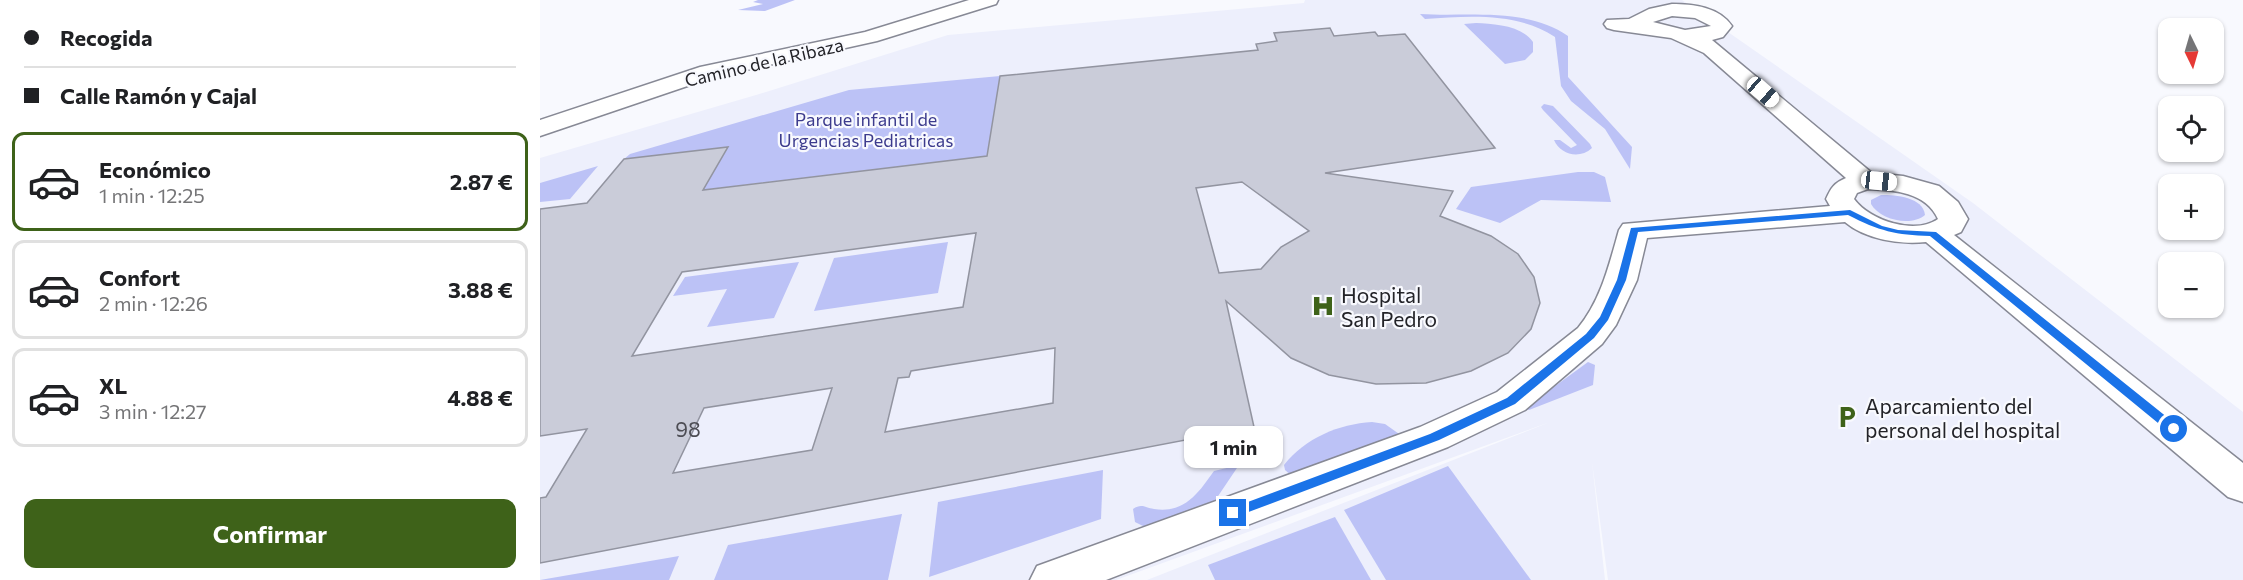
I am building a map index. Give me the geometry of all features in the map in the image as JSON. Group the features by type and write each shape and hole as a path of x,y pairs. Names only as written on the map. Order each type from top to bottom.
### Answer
{"street":[{"name":"Camino de la Ribaza","path":"540,128 708,72 870,37 989,0"},
{"path":"1650,14 1691,12 1719,21 1721,30 1712,41"},
{"path":"1650,14 1683,36 1712,41 1865,181"},
{"path":"1865,181 1914,187 1943,202 1951,210 1953,219 1950,226 1933,233 1898,232 1879,228 1850,213 1840,199 1841,193 1853,184 1865,181"},
{"path":"1054,580 1434,437 1511,401 1590,336 1604,318 1621,280 1634,230 1850,213"},
{"path":"1933,233 2243,486"}],"shaded area":[{"name":"Hospital San Pedro","path":"1305,0 1682,0 1973,203 2243,412 2243,580 1608,580 1592,462 1605,580 1147,580 1550,422 1116,580 540,580 540,158 756,95 948,35 1304,3"}],"green space":[{"path":"795,0 765,11 738,10 763,4 753,2"},
{"path":"1420,14 1516,17 1552,27 1568,36 1568,77 1632,147 1630,169 1605,129 1571,101 1561,86 1555,37 1525,23 1509,20 1475,17 1425,19"},
{"path":"1464,24 1507,26 1522,32 1533,42 1533,52 1525,60 1505,64"},
{"name":"Parque infantil de Urgencias Pediatricas","path":"1000,76 987,156 702,190 728,147 624,159 630,154 849,90"},
{"path":"1544,104 1553,106 1592,148 1581,154 1570,154 1561,149 1554,140 1560,140 1571,148 1577,145 1543,110 1541,107"},
{"path":"598,166 570,199 540,202 540,183"},
{"path":"1578,172 1594,172 1605,177 1611,202 1541,200 1500,223 1456,209 1471,187"},
{"path":"1881,195 1908,198 1919,204 1925,215 1912,221 1888,218 1875,210 1871,204 1871,200"},
{"path":"948,242 938,293 814,311 834,258"},
{"path":"799,262 774,318 707,327 727,289 673,296 685,277"},
{"path":"1588,362 1595,365 1593,385 1529,410 1525,408"},
{"path":"1372,422 1385,424 1402,436 1292,476 1285,470 1284,465 1292,455 1312,440 1335,429"},
{"path":"1239,465 1210,508 1145,527 1135,522 1133,509 1136,507 1165,510 1183,505 1197,494 1214,471"},
{"path":"1448,466 1531,580 1386,580 1344,510"},
{"path":"1103,470 1101,519 929,577 938,502"},
{"path":"902,514 888,580 714,580 728,545"},
{"path":"1335,517 1371,580 1215,580 1208,565"},
{"path":"679,556 669,580 540,580"}],"building":[{"path":"1330,28 1334,36 1375,32 1378,36 1405,34 1495,148 1325,173 1453,191 1440,216 1491,236 1518,254 1534,277 1540,303 1531,329 1508,353 1471,371 1426,383 1376,384 1329,375 1291,358 1226,301 1254,427 540,563 540,498 546,497 587,429 540,436 540,209 587,203 624,159 728,147 703,190 987,156 1000,76 1258,50 1256,44 1277,41 1274,33","holes":["1242,182 1309,231 1281,247 1261,269 1219,273 1196,188","976,233 963,307 632,356 682,272","1055,348 1053,403 885,432 898,378 909,377 911,371","832,388 812,450 673,473 704,408"]}],"place":[{"name":"Hospital San Pedro","path":"1323,306"},
{"name":"Aparcamiento del personal del hospital","path":"1847,417"}],"route":[{"path":"1233,513 1434,437 1511,401 1590,336 1604,318 1621,280 1631,250 1634,230 1850,213 1879,228 1916,234 1933,233 2174,429"}]}
